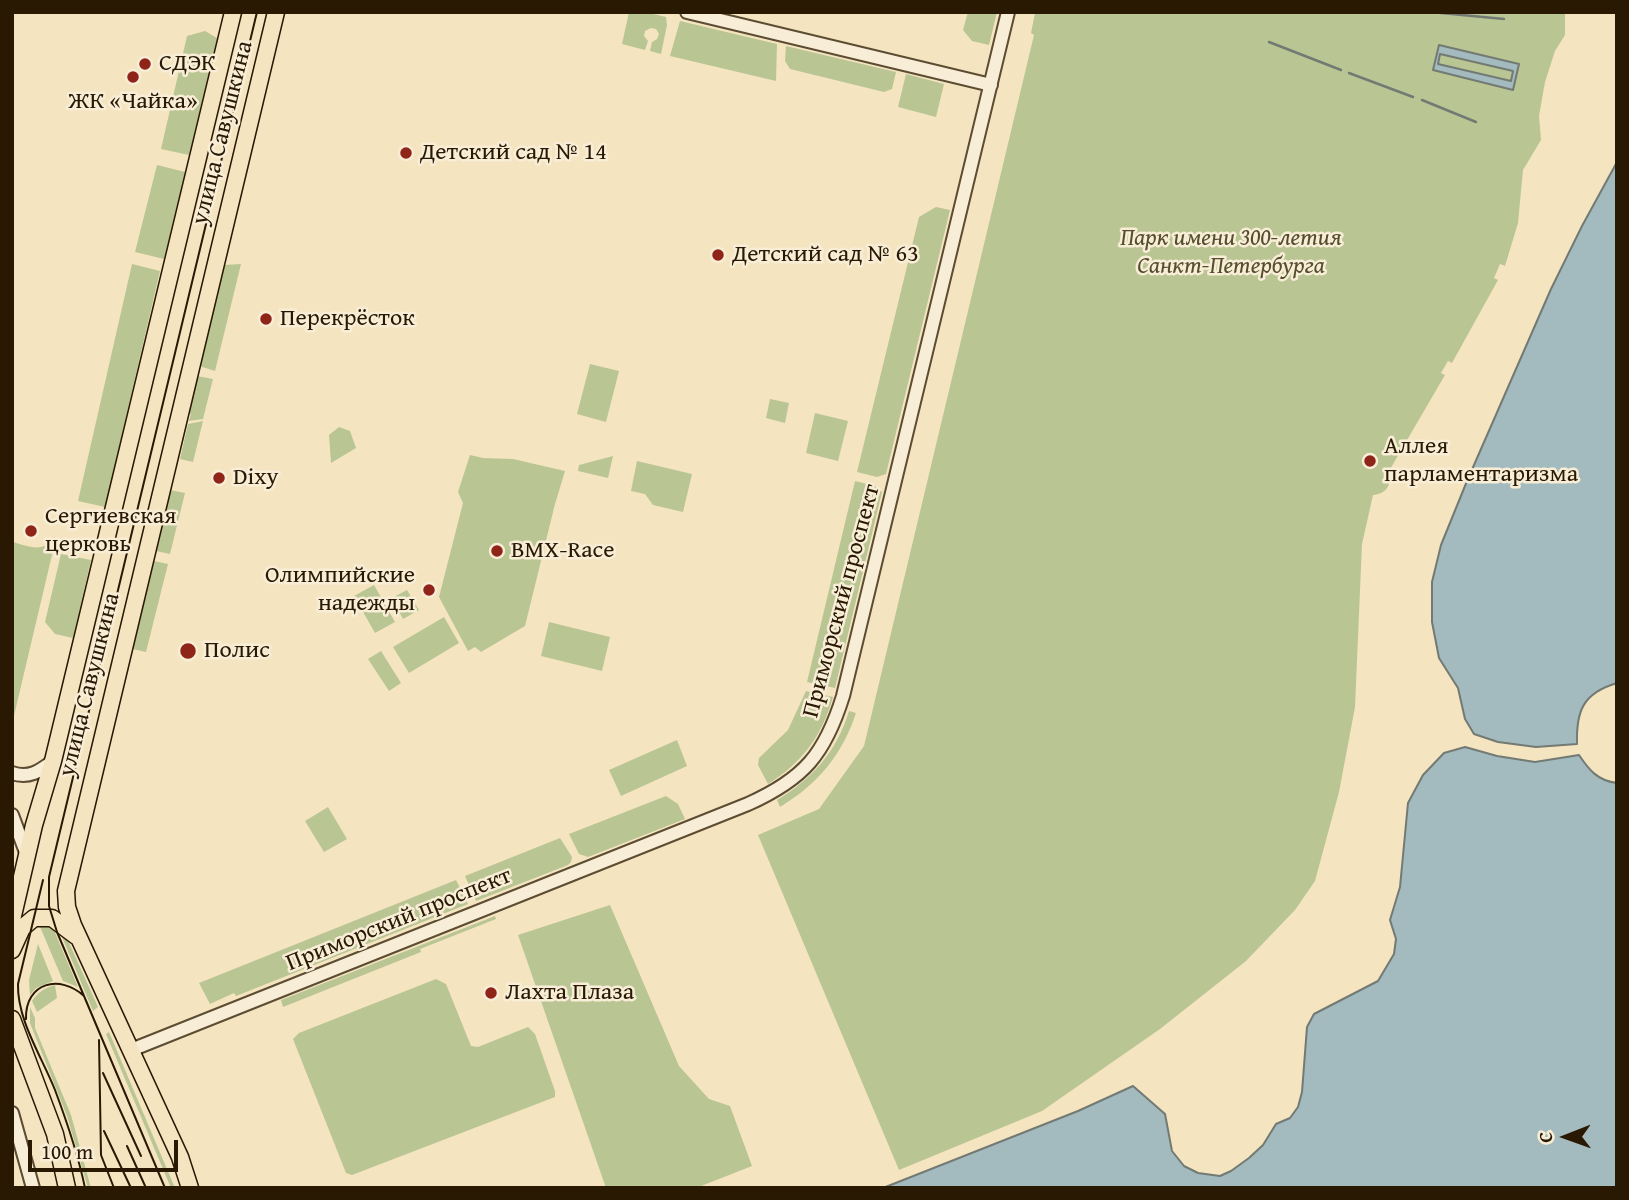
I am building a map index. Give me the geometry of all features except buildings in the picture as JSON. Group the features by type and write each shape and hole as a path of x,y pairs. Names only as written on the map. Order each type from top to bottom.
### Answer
{"main road":[{"name":"улица Савушкина","path":"12,920 53,761 233,12"},
{"name":"улица Савушкина","path":"190,1188 180,1157 78,938 67,907 68,875 276,12"},
{"path":"12,950 22,928 34,918 52,918 66,926 78,938"},
{"path":"12,1019 55,1134 67,1188"}],"street":[{"path":"687,12 991,85"},
{"name":"Приморский проспект","path":"131,1050 748,804 791,781 805,770 819,752 833,726 843,696 1008,12"},
{"path":"12,773 29,775 53,761"},
{"path":"12,815 27,855"},
{"path":"12,1112 33,1188"},
{"path":"180,1157 197,1188"}],"green space":[{"path":"629,12 645,12 666,17 661,54 650,51 652,42 659,34 656,29 645,31 644,36 648,41 645,50 622,44"},
{"path":"968,12 997,12 989,45 972,41 963,30"},
{"name":"Парк имени 300-летия Санкт-Петербурга","path":"1565,12 1565,35 1555,51 1545,82 1539,116 1541,140 1523,170 1518,223 1505,266 1500,264 1494,278 1498,280 1452,363 1448,361 1441,373 1445,375 1389,471 1387,488 1382,493 1373,495 1362,544 1355,707 1339,792 1315,881 1295,910 1246,961 1160,1029 1042,1111 899,1170 758,835 819,809 864,746 1034,35 1031,33 1035,13"},
{"path":"680,21 777,44 776,81 670,56"},
{"path":"205,31 217,38 189,155 161,149 187,36"},
{"path":"786,46 896,72 892,89 884,92 790,69 785,61"},
{"path":"906,74 944,84 936,117 898,107"},
{"path":"157,165 185,172 164,259 135,252"},
{"path":"936,207 950,210 886,474 877,477 857,472 919,217"},
{"path":"132,264 160,271 105,507 78,501"},
{"path":"241,264 215,371 199,366 224,265"},
{"path":"590,364 619,371 606,422 577,414"},
{"path":"197,376 213,379 203,419 189,421 191,414 188,413"},
{"path":"770,399 789,403 785,423 766,418"},
{"path":"815,413 848,421 838,461 806,453"},
{"path":"203,421 193,462 180,459 188,424"},
{"path":"339,427 350,431 356,448 331,463 329,435"},
{"name":"BMX-Race","path":"470,455 513,459 565,471 525,626 481,652 475,647 468,651 439,597 463,503 458,492"},
{"path":"613,456 608,478 578,471 579,465"},
{"path":"637,461 692,474 683,512 653,505 645,494 631,491"},
{"path":"855,481 875,486 882,492 835,688 807,682"},
{"path":"170,490 185,493 170,554 156,551"},
{"path":"53,537 56,538 13,720 12,542 40,547 45,546"},
{"path":"61,554 91,560 73,638 55,634 45,622"},
{"path":"154,561 168,564 146,652 133,649"},
{"path":"374,585 395,622 375,633 354,596"},
{"path":"407,590 419,610 403,619 392,598"},
{"path":"444,617 459,643 409,673 393,647"},
{"path":"549,622 610,637 602,671 541,656"},
{"path":"381,651 401,683 389,691 368,659"},
{"path":"806,691 833,697 823,724 801,758 768,784 758,765 759,758 788,730"},
{"path":"849,711 856,713 836,755 806,789 780,807 777,800 801,783 822,763 838,739"},
{"path":"677,740 687,766 621,796 609,770"},
{"path":"666,796 678,804 685,819 588,857 579,854 569,834"},
{"path":"328,807 347,839 324,852 305,821"},
{"path":"560,838 572,857 568,865 476,901 465,876"},
{"path":"456,880 468,904 210,1004 199,983"},
{"path":"610,905 679,1066 709,1099 730,1106 752,1166 696,1188 606,1188 518,935"},
{"path":"495,916 496,919 420,949 421,952 283,1007 281,1000"},
{"path":"38,922 51,923 78,987 63,981"},
{"path":"57,925 66,936 98,1007 93,1011"},
{"path":"38,944 53,981 36,988 30,995 29,980"},
{"path":"436,979 446,984 471,1046 478,1047 528,1027 535,1034 555,1097 352,1175 346,1173 293,1039 299,1033"},
{"path":"55,985 57,998 37,1012 32,1001 42,991"},
{"path":"30,1007 35,1018 35,1028 71,1115 91,1188 88,1188 67,1116 30,1023"},
{"path":"109,1032 175,1188 171,1188 106,1034"}],"water":[{"path":"1439,45 1519,64 1513,90 1433,70","holes":["1440,54 1513,71 1511,81 1438,64"]},
{"path":"1617,162 1617,683 1596,692 1584,705 1578,722 1577,744 1536,747 1498,742 1474,734 1465,719 1458,688 1439,658 1432,622 1432,582 1441,545 1551,289"},
{"path":"1465,747 1535,762 1579,755 1595,774 1604,780 1617,783 1617,1188 883,1188 1078,1111 1133,1086 1165,1114 1172,1151 1184,1166 1198,1173 1220,1176 1249,1158 1263,1145 1276,1124 1290,1118 1298,1107 1302,1092 1307,1027 1314,1014 1378,981 1394,954 1396,939 1390,920 1400,887 1408,803 1423,775 1444,753"}],"waterway":[{"path":"1441,13 1504,19"},
{"path":"1269,42 1341,70"},
{"path":"1349,73 1413,97"},
{"path":"1422,100 1476,122"}],"tram line":[{"path":"165,1188 57,932 49,906 49,877 257,12"},
{"path":"43,880 18,984 19,998 31,1038 64,1114 85,1188"},
{"path":"26,1019 31,997 46,985 65,985 84,996"},
{"path":"99,1040 101,1155 114,1188"},
{"path":"103,1073 141,1156"},
{"path":"104,1131 131,1188"},
{"path":"127,1146 146,1188"}],"place":[{"name":"СДЭК","path":"145,64"},
{"name":"ЖК «Чайка»","path":"133,77"},
{"name":"Детский сад № 14","path":"406,153"},
{"name":"Детский сад № 63","path":"718,255"},
{"name":"Перекрёсток","path":"266,319"},
{"name":"Аллея парламентаризма","path":"1370,461"},
{"name":"Dixy","path":"219,478"},
{"name":"Сергиевская церковь","path":"31,531"},
{"name":"BMX-Race","path":"497,551"},
{"name":"Олимпийские надежды","path":"429,590"},
{"name":"Полис","path":"188,651"},
{"name":"Лахта Плаза","path":"491,993"}]}
